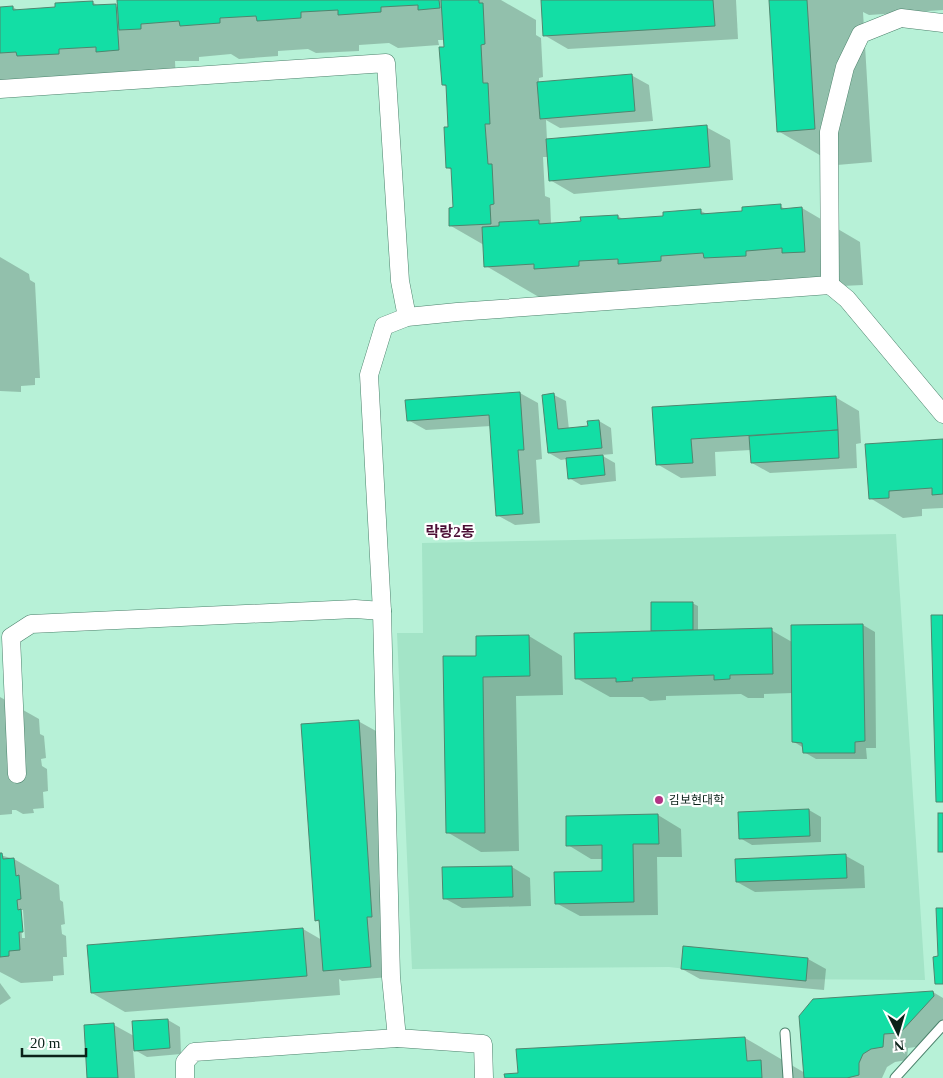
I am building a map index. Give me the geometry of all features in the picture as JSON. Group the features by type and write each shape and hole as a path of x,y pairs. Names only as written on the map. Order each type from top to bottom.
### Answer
{"street":[{"path":"830,285 829,132 846,67 860,34 901,18 943,23"},
{"path":"0,89 386,63 400,281 407,317"},
{"path":"397,1038 391,976 382,611 369,375 384,326 407,317 830,285 847,299 943,414"},
{"path":"17,774 11,637 31,624 356,609 382,611"},
{"path":"185,1078 185,1062 194,1052 397,1038 483,1044 484,1078"}],"lane":[{"path":"895,1078 943,1025"},
{"path":"785,1033 788,1078"}],"shaded area":[{"name":"김보현대학","path":"896,534 925,980 773,979 669,967 412,969 397,633 423,633 422,543"}],"building":[{"path":"117,0 439,0 440,8 418,10 418,5 381,7 381,12 338,15 338,10 301,12 301,18 257,21 256,16 220,18 220,23 180,26 179,21 141,24 141,29 119,30"},
{"path":"441,0 479,0 479,3 483,3 485,44 481,45 483,83 488,83 490,124 485,124 488,164 492,164 494,204 490,205 491,224 449,226 449,208 453,207 451,168 446,168 444,127 448,127 446,85 442,85 439,47 444,47"},
{"path":"541,0 713,0 715,26 543,36"},
{"path":"769,0 807,0 815,129 777,132"},
{"path":"93,1 93,5 116,4 119,50 96,52 96,47 59,49 59,54 17,56 16,52 0,53 0,7 13,6 13,10 55,7 55,3"},
{"path":"632,74 635,111 540,119 537,82"},
{"path":"707,125 710,167 549,181 546,139"},
{"path":"781,204 781,209 802,207 805,252 782,253 782,248 746,251 746,256 704,258 703,253 661,256 661,261 618,264 618,259 579,261 579,266 534,269 534,264 484,267 482,227 499,226 499,222 539,220 539,224 581,221 580,217 618,215 618,219 663,216 663,212 701,209 701,214 742,211 742,207"},
{"path":"520,392 524,450 518,450 523,514 496,516 489,415 407,421 405,400"},
{"path":"554,393 558,429 588,426 587,421 599,420 602,448 548,453 542,395"},
{"path":"836,396 838,430 691,439 693,463 656,465 652,407"},
{"path":"838,430 839,458 751,463 749,436"},
{"path":"943,439 943,494 932,495 932,488 889,491 889,498 869,499 865,444"},
{"path":"603,455 605,475 568,479 566,458"},
{"path":"651,602 693,602 693,630 651,631"},
{"path":"931,615 943,615 943,802 936,802"},
{"path":"863,624 865,741 855,742 855,753 803,753 802,743 792,742 791,625"},
{"path":"772,628 773,674 730,675 730,679 714,680 714,675 632,678 633,681 616,682 616,678 575,679 574,633"},
{"path":"529,635 530,676 483,677 485,833 446,833 443,656 476,656 476,636"},
{"path":"359,720 372,917 367,917 371,967 323,971 319,920 315,921 301,724"},
{"path":"809,809 810,836 739,839 738,812"},
{"path":"938,813 943,813 943,852 938,852"},
{"path":"658,814 659,844 633,844 634,902 555,904 554,872 602,871 602,845 566,846 566,816"},
{"path":"0,853 2,853 3,859 14,858 16,876 19,875 21,899 17,900 18,910 21,909 23,932 19,932 20,950 9,951 9,956 0,957"},
{"path":"846,854 847,878 736,882 735,859"},
{"path":"512,866 513,897 443,899 442,867"},
{"path":"936,908 943,908 943,984 935,984 933,957 938,956"},
{"path":"303,928 307,976 91,993 87,945"},
{"path":"683,946 808,958 806,981 681,969"},
{"path":"933,991 934,996 900,1033 884,1034 883,1047 871,1049 863,1054 859,1063 859,1075 847,1078 804,1078 799,1016 813,999"},
{"path":"168,1019 170,1048 134,1051 132,1021"},
{"path":"114,1023 118,1078 87,1078 84,1025"},
{"path":"745,1037 747,1061 761,1060 762,1078 505,1078 504,1074 518,1073 516,1049"}],"place":[{"name":"김보현대학","path":"659,800"}],"district":[{"name":"락랑2동","path":"450,532"}]}
